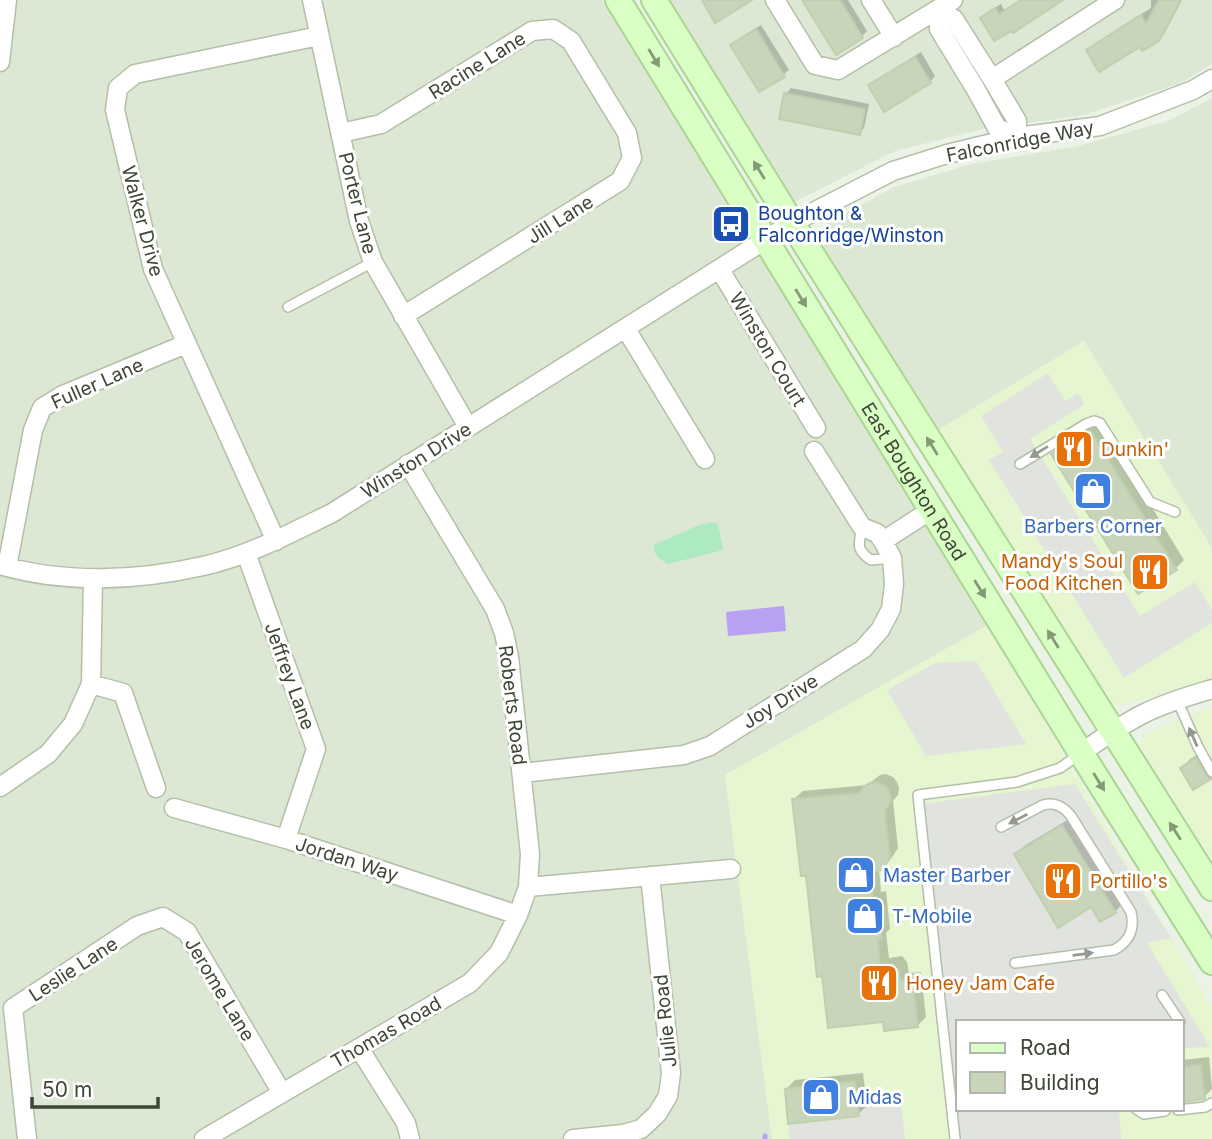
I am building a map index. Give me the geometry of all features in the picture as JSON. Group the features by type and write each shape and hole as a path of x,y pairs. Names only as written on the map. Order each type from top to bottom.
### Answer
{"main road":[{"name":"East Boughton Road","path":"618,0 1212,961"},
{"name":"East Boughton Road","path":"654,0 1212,888"}],"street":[{"path":"0,62 8,0"},
{"name":"Porter Lane","path":"312,0 359,221 373,262 468,426"},
{"path":"775,0 815,65 838,70 946,5"},
{"path":"871,0 894,37"},
{"path":"992,79 1115,0"},
{"path":"946,5 1017,121 1017,137 996,128 939,29 946,5"},
{"name":"Racine Lane","path":"341,133 381,124 532,30 553,29 571,41 596,80"},
{"name":"Walker Drive","path":"276,541 153,269 115,110 118,88 135,74 319,36"},
{"name":"Falconridge Way","path":"792,223 893,171 947,154 1017,137 1100,126 1193,90 1212,79"},
{"name":"Jill Lane","path":"403,316 620,181 632,158 627,133 596,80"},
{"name":"Winston Drive","path":"3,566 46,575 93,579 128,577 204,566 276,541 332,513 792,223"},
{"name":"Winston Court","path":"720,270 816,428"},
{"path":"626,329 705,459"},
{"name":"Fuller Lane","path":"3,566 33,430 42,408 63,395 186,344"},
{"path":"814,451 862,527 877,533 883,541 931,510"},
{"name":"Roberts Road","path":"408,464 495,609 504,633 509,657 530,854 528,887"},
{"name":"Joy Drive","path":"522,773 684,755 710,746 863,649 880,630 891,609 894,584 892,558 883,541"},
{"name":"Jeffrey Lane","path":"246,553 316,749 286,839"},
{"path":"0,787 48,754 73,723 90,684 93,579"},
{"path":"90,684 123,693 156,788"},
{"path":"1081,753 1145,712 1212,689"},
{"name":"Jordan Way","path":"174,808 286,839 518,915"},
{"path":"528,887 731,869"},
{"name":"Julie Road","path":"573,1139 623,1135 641,1129 657,1114 668,1096 671,1073 650,876"},
{"name":"Thomas Road","path":"204,1139 470,983 499,953 518,915 528,887"},
{"name":"Jerome Lane","path":"138,926 163,917 187,932 282,1093"},
{"name":"Leslie Lane","path":"27,1139 13,1008 138,926"},
{"path":"359,1048 406,1123 410,1139"}],"lane":[{"path":"288,307 373,262"},
{"path":"1020,464 1094,421 1100,423 1150,502 1175,512"},
{"path":"862,527 858,545 862,554 871,560 892,558"},
{"path":"1177,700 1212,772"},
{"path":"955,1139 918,795 1017,782 1060,768 1081,753"},
{"path":"1002,827 1043,805 1062,806 1131,912 1133,921 1128,939 1114,950 1015,962"},
{"path":"1162,995 1178,1020"},
{"path":"1184,1109 1205,1107 1212,1103"},
{"path":"1139,1111 1144,1114 1165,1111"}],"shaded area":[{"path":"0,0 602,0 988,625 725,775 772,1139 0,1139"},
{"path":"670,0 1212,0 1212,64 1179,84 1080,116 983,129 895,151 794,202"},
{"path":"1212,98 1212,548 1084,341 935,432 823,254 827,224 894,187 972,164 1078,146 1168,121"},
{"path":"1084,341 1212,548 1212,680 1118,706 1102,702 935,432"},
{"path":"1048,373 1065,401 1078,393 1085,404 1030,439 1140,616 1195,582 1212,610 1212,623 1124,678 989,460 1003,452 981,416"},
{"path":"713,522 718,524 723,550 668,564 656,555 654,545 699,525"},
{"path":"784,606 786,631 728,636 726,612"},
{"path":"988,625 1212,1008 1212,1139 772,1139 725,775"},
{"path":"976,661 1026,744 926,756 887,690 935,663"},
{"path":"1212,706 1212,860 1141,747 1142,739 1152,731"},
{"path":"1075,784 1171,938 1147,943 1210,1047 1184,1048 1184,1020 956,1020 956,1111 1119,1111 1121,1139 954,1139 920,804"},
{"path":"901,1102 905,1139 790,1139 788,1124 858,1106"}],"building":[{"path":"702,0 752,0 715,23"},
{"path":"802,0 840,0 863,38 836,55"},
{"path":"1021,0 1063,0 1013,33 1012,31 994,41 980,18 995,8 999,14"},
{"path":"1159,0 1181,0 1159,41 1142,51 1140,47 1099,72 1086,50 1141,15 1146,24"},
{"path":"756,29 785,77 759,92 730,45"},
{"path":"915,57 931,83 884,112 868,85"},
{"path":"784,93 865,109 860,135 779,119"},
{"path":"1090,430 1177,570 1138,594 1051,454"},
{"path":"1196,758 1211,779 1193,790 1180,768"},
{"path":"877,782 884,785 891,798 885,811 890,858 882,870 870,872 873,900 878,899 882,939 878,940 880,965 892,964 899,971 901,981 913,980 918,1027 884,1031 883,1022 828,1028 822,976 817,977 806,876 801,876 792,799 859,793 863,787"},
{"name":"Portillo's","path":"1062,825 1116,913 1100,922 1091,907 1058,928 1014,854"},
{"path":"1201,1065 1205,1099 1184,1102 1184,1067"},
{"name":"Midas","path":"855,1081 859,1116 788,1124 785,1089"}],"place":[{"name":"Boughton & Falconridge/Winston","path":"731,224"},
{"name":"Dunkin'","path":"1074,449"},
{"name":"Barbers Corner","path":"1093,491"},
{"name":"Mandy's Soul Food Kitchen","path":"1150,572"},
{"name":"Master Barber","path":"856,875"},
{"name":"Portillo's","path":"1063,881"},
{"name":"T-Mobile","path":"865,916"},
{"name":"Honey Jam Cafe","path":"879,983"},
{"name":"Midas","path":"821,1097"}]}
